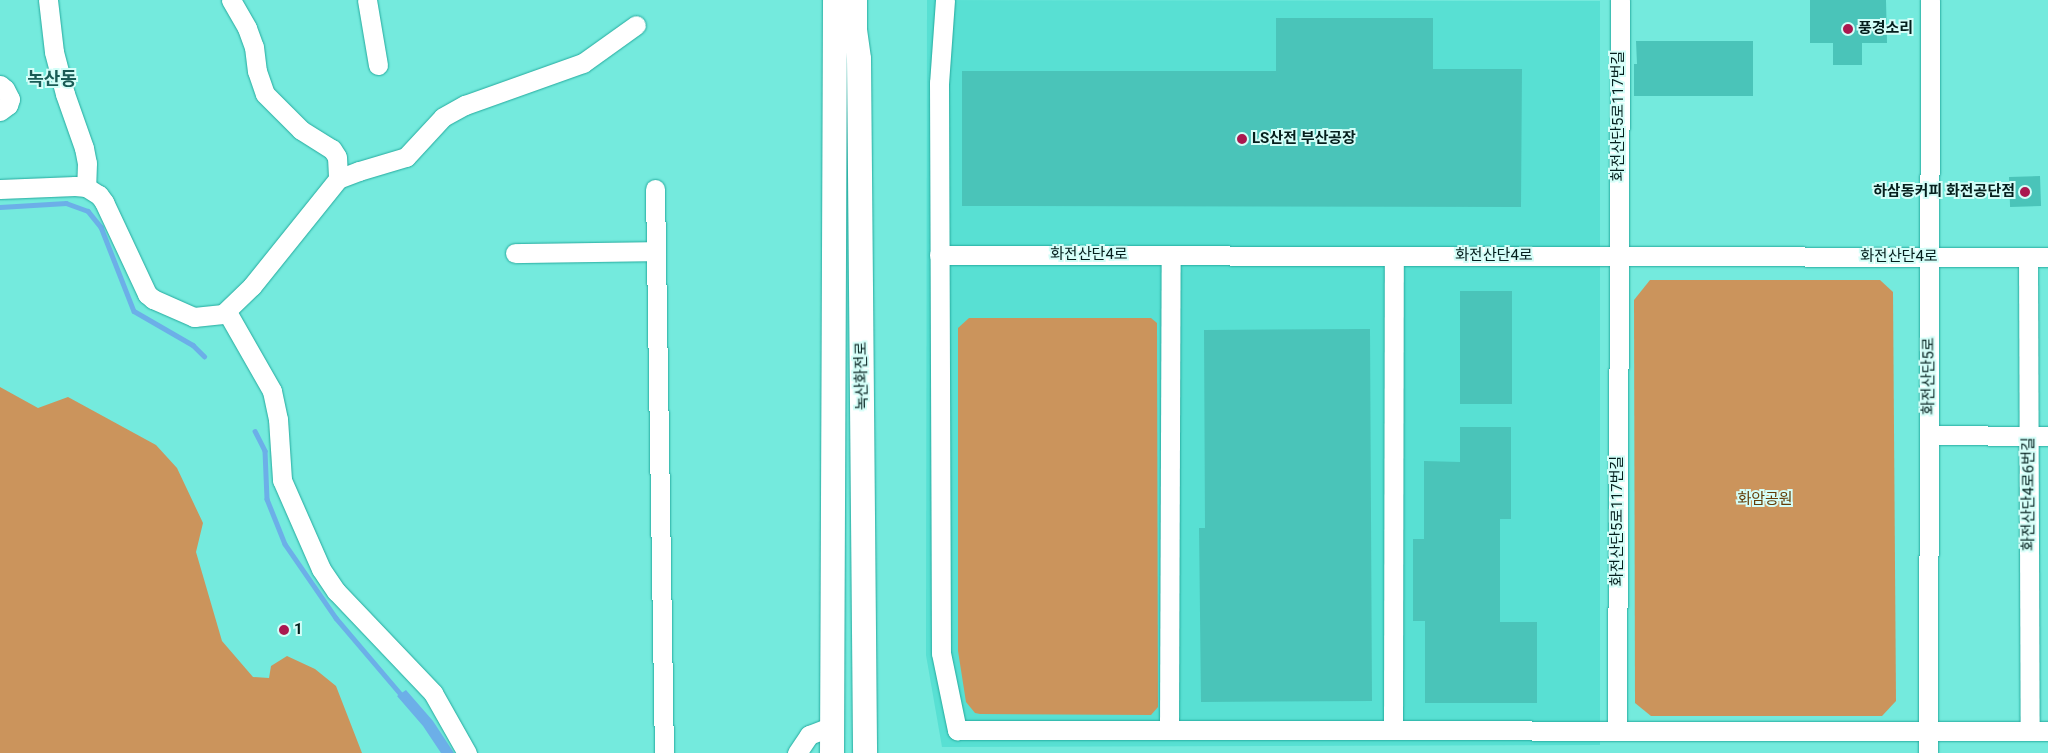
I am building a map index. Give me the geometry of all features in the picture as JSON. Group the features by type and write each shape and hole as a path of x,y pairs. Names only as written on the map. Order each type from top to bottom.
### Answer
{"main road":[{"path":"818,0 834,102"},
{"name":"녹산화전로","path":"832,753 835,0"},
{"name":"녹산화전로","path":"855,0 855,30 859,59 866,753"},
{"path":"859,59 872,0"}],"street":[{"path":"48,0 54,52 65,94 84,148 87,163 86,187"},
{"path":"231,0 254,47 257,71 265,94 301,130 332,149 337,157 338,180"},
{"path":"367,0 378,65"},
{"path":"945,0 939,83 941,653 957,730 2039,731"},
{"name":"화전산단5로117번길","path":"1617,730 1620,0"},
{"name":"화전산단5로","path":"1928,753 1930,0"},
{"path":"0,188 86,187 98,195 104,202 147,294 152,299 194,317 223,314 252,286 338,180 359,170 406,158 443,117 465,105 583,63 636,25"},
{"path":"0,85 5,89 10,99 8,105 0,111"},
{"path":"654,189 664,753"},
{"path":"516,253 656,251"},
{"name":"화전산단4로","path":"939,254 2048,257"},
{"path":"1169,730 1170,255"},
{"path":"1393,730 1394,256"},
{"name":"화전산단4로6번길","path":"2028,257 2029,436 2039,731"},
{"path":"227,312 272,391 278,419 282,480 321,569 336,592 433,693 467,753"},
{"path":"1929,435 2048,436"},
{"path":"797,753 809,734 832,726"}],"shaded area":[{"path":"927,0 1600,1 1600,745 942,747 926,655"},
{"path":"406,690 433,721 454,753 441,753 423,726 397,696"}],"green space":[{"name":"화암공원","path":"1650,280 1880,280 1893,292 1896,701 1882,716 1651,716 1635,703 1634,300"},
{"path":"969,318 1151,318 1157,323 1158,707 1151,715 980,714 975,713 966,702 958,651 958,328"},
{"path":"0,387 38,408 68,397 156,445 177,468 203,523 196,552 222,641 253,677 269,678 271,666 287,656 315,669 336,686 362,753 0,753"}],"building":[{"name":"풍경소리","path":"1810,0 1886,0 1887,43 1862,43 1862,65 1833,65 1833,43 1810,43"},
{"name":"LS산전 부산공장","path":"1276,18 1433,18 1433,69 1522,69 1521,207 962,206 962,71 1276,71"},
{"path":"1636,41 1753,41 1753,96 1634,96 1634,64 1637,64"},
{"name":"하삼동커피 화전공단점","path":"2040,176 2041,206 2010,207 2009,177"},
{"path":"1460,291 1512,291 1512,404 1460,404"},
{"path":"1370,329 1372,701 1201,702 1199,528 1205,528 1204,330"},
{"path":"1460,427 1511,427 1511,519 1500,519 1500,622 1537,622 1537,703 1425,703 1425,621 1413,621 1413,539 1424,539 1424,461 1460,462"}],"waterway":[{"path":"0,207 66,203 88,211 101,227 134,311 193,345 204,356"},
{"path":"255,431 265,451 267,499 285,544 336,618 404,698"}],"place":[{"name":"풍경소리","path":"1848,29"},
{"name":"LS산전 부산공장","path":"1242,139"},
{"name":"하삼동커피 화전공단점","path":"2025,192"},
{"name":"1","path":"284,630"}],"district":[{"name":"녹산동","path":"52,79"}]}
